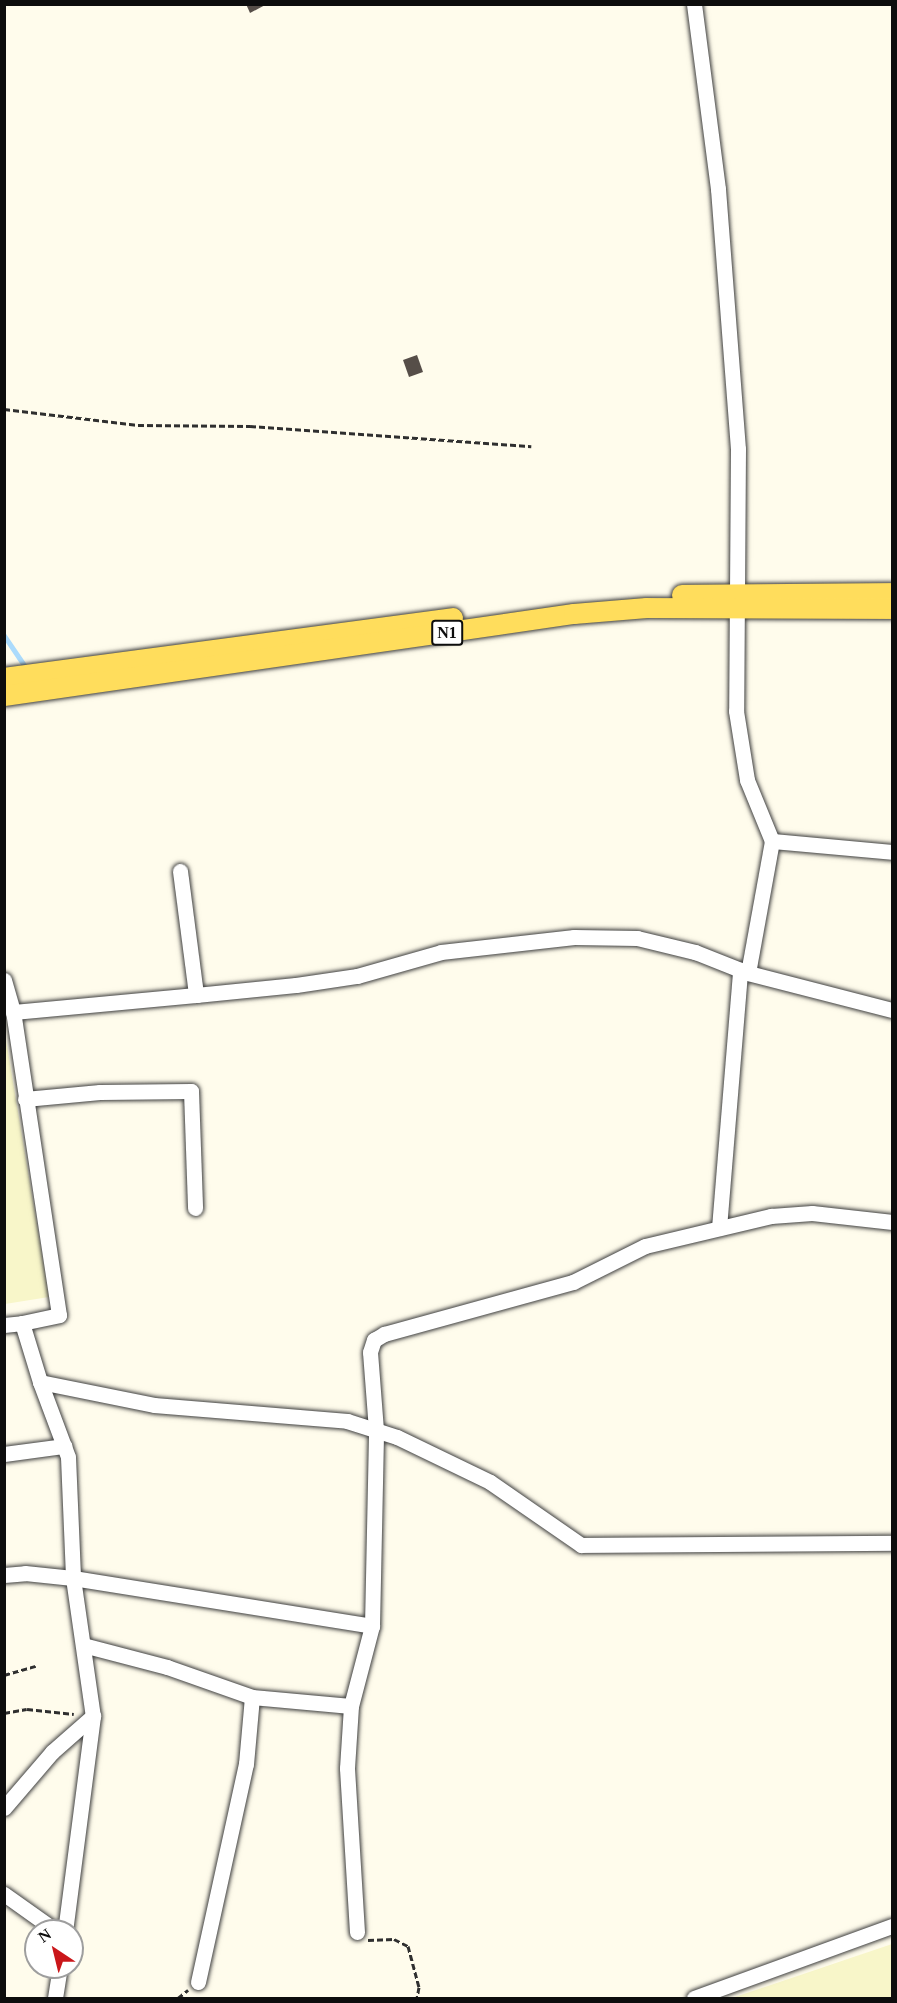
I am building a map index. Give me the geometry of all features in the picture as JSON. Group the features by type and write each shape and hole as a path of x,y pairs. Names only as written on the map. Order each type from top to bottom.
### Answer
{"main road":[{"name":"N1","path":"4,696 574,614 735,601 892,593"},
{"name":"N1","path":"4,678 573,603 735,601 892,609"}],"street":[{"path":"694,4 718,189 738,449 735,601 736,711 747,780 772,841 744,972 719,1228"},
{"path":"772,841 892,852"},
{"path":"180,871 196,995"},
{"path":"13,1012 337,979 441,952 574,937 637,938 695,952 744,972 892,1010"},
{"path":"4,980 13,1012 59,1315 4,1325"},
{"path":"25,1099 100,1092 191,1091 195,1208"},
{"path":"357,1932 347,1768 351,1706 372,1626 376,1430 370,1352 374,1340 384,1334 573,1282 645,1246 771,1216 812,1213 892,1222"},
{"path":"22,1323 40,1382 68,1456 73,1578 93,1716 67,1919"},
{"path":"40,1382 154,1405 313,1417 376,1430 442,1456 490,1482 581,1545 892,1543"},
{"path":"4,1454 64,1446"},
{"path":"4,1575 25,1573 73,1578 372,1626"},
{"path":"82,1645 167,1667 252,1697 351,1706"},
{"path":"198,1982 246,1764 252,1697"},
{"path":"4,1808 52,1752 93,1716"},
{"path":"4,1894 39,1919"},
{"path":"694,1998 892,1926"},
{"path":"55,1998 58,1979"}],"path":[{"path":"4,409 138,425 250,426 531,446"},
{"path":"4,1675 36,1666"},
{"path":"4,1713 27,1709 93,1716"},
{"path":"357,1932 362,1938 394,1939 408,1946 419,1987 417,1998"}],"shaded area":[{"path":"4,1028 49,1297 5,1304 4,1304"},
{"path":"892,1944 892,1998 732,1998"}],"building":[{"path":"246,4 267,4 250,13"},
{"path":"417,355 423,372 409,377 403,360"}],"waterway":[{"path":"4,635 27,669"}]}
